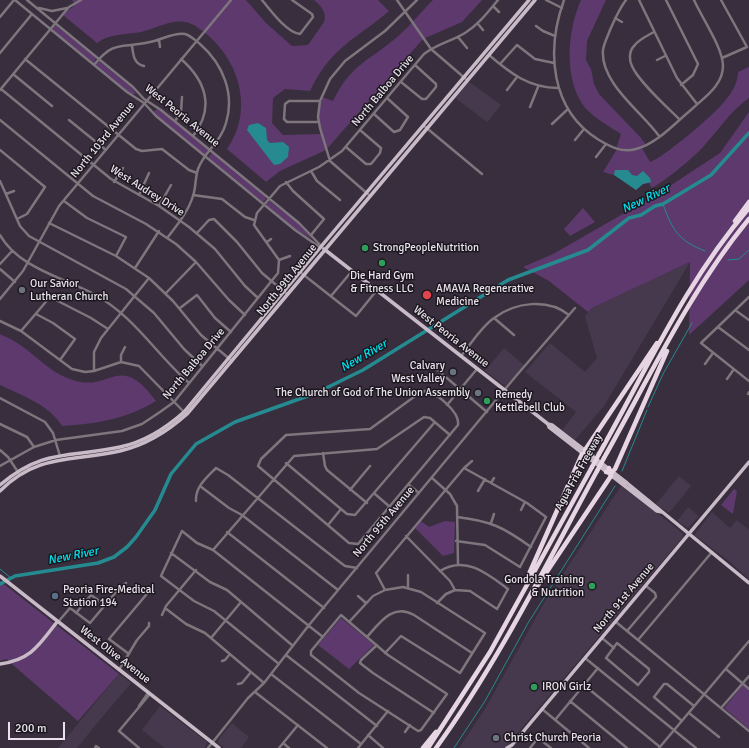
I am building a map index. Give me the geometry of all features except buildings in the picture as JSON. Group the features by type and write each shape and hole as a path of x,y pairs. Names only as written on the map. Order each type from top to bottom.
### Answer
{"highway":[{"path":"725,238 728,229 749,202"},
{"name":"Agua Fria Freeway","path":"428,748 475,676 518,602 688,292 725,238 749,208"},
{"name":"Agua Fria Freeway","path":"436,748 461,712 523,606 695,296 730,242 749,219"},
{"path":"730,242 749,224"},
{"path":"518,602 584,452 647,359 688,292"},
{"path":"523,606 610,472 665,355 693,304 695,296"},
{"path":"584,452 590,457"},
{"path":"423,748 442,725 475,676"},
{"path":"440,748 456,723 461,712"}],"main road":[{"name":"North 99th Avenue","path":"0,485 18,474 60,456 112,450 150,436 186,413 286,293 322,247 441,108 529,0"},
{"name":"North 99th Avenue","path":"476,66 489,54 535,0"},
{"name":"West Peoria Avenue","path":"322,247 548,424 552,424 584,452"},
{"path":"590,457 644,496 749,583"},
{"name":"North 91st Avenue","path":"507,748 512,746 749,462"},
{"path":"610,472 628,489 657,511 662,512"},
{"name":"North 99th Avenue","path":"0,491 18,474"},
{"path":"628,489 640,496 644,496"},
{"name":"West Olive Avenue","path":"0,576 219,748"},
{"path":"0,664 18,661 31,654 57,622"}],"street":[{"name":"West Peoria Avenue","path":"14,0 129,94 175,121 269,198 311,235 322,247"},
{"path":"0,17 14,0"},
{"name":"West Peoria Avenue","path":"27,0 134,88 156,116 300,234 322,247"},
{"path":"35,6 52,11 69,7 81,0"},
{"name":"North 103rd Avenue","path":"0,298 15,282 28,262 49,223 64,201 231,0"},
{"path":"262,0 281,22 297,34 301,34 312,19 313,15 292,0"},
{"path":"397,0 431,49 465,79"},
{"path":"368,194 330,161 319,122 320,101 330,79 345,61 385,31 416,0"},
{"name":"North Balboa Drive","path":"254,220 269,198 286,182 330,161 346,147 415,65 431,49 458,37 478,24 498,0"},
{"path":"546,0 562,8"},
{"path":"564,0 555,36 554,63 558,88 568,109 584,129 606,144 620,150 642,148 659,136 711,92 719,80 722,72 722,58 694,0"},
{"path":"626,0 615,18 603,52 610,79 659,136"},
{"path":"639,0 665,56 681,84 697,104"},
{"path":"666,0 697,61 696,72 681,84"},
{"path":"721,0 747,47 722,58"},
{"path":"493,6 500,12"},
{"path":"0,90 69,7"},
{"path":"0,53 32,14"},
{"path":"615,18 622,22"},
{"path":"478,24 483,30"},
{"path":"536,26 542,31 555,36"},
{"path":"654,32 641,39 634,46 630,55 630,61 635,72 679,120"},
{"path":"94,65 111,48 159,40 176,34 184,34 196,41 217,63 225,78 229,105 227,122 220,139 206,157 197,173 194,195 168,238"},
{"path":"458,37 467,48"},
{"path":"159,40 160,46"},
{"path":"132,45 135,59 140,66 144,66"},
{"path":"500,64 517,45 535,59 554,63"},
{"path":"489,54 517,77 538,87 558,88"},
{"path":"657,60 665,56"},
{"path":"25,59 137,150 162,149 189,170 197,173"},
{"path":"181,59 198,75 205,93 205,114 201,125 193,136"},
{"path":"401,82 422,99 426,98 431,93 436,84 415,65"},
{"path":"13,74 52,106"},
{"path":"507,90 517,77"},
{"path":"530,107 538,87"},
{"name":"West Audrey Drive","path":"0,90 114,182 159,206 197,233 215,249 245,286 258,298"},
{"path":"175,121 181,112 182,97"},
{"path":"374,114 394,132 400,130 408,118 407,115 387,98"},
{"path":"319,122 285,121 285,104 286,102 320,101"},
{"path":"552,124 568,109"},
{"path":"0,120 78,184 99,199 159,231 168,238 196,262 229,300 245,315"},
{"path":"69,120 106,150"},
{"path":"425,127 482,174"},
{"path":"575,140 584,129"},
{"path":"346,147 366,164 371,164 381,149 360,130"},
{"path":"596,157 606,144"},
{"path":"0,150 45,187 27,214 17,219"},
{"path":"114,182 123,168"},
{"path":"311,171 317,181 340,200"},
{"path":"221,176 224,172"},
{"path":"139,195 149,173"},
{"path":"0,181 17,219 26,234 38,243 107,277 136,296 154,313 184,349 202,366"},
{"path":"286,182 293,191 324,219 311,235"},
{"path":"159,206 172,185"},
{"path":"6,194 14,191"},
{"path":"194,195 222,199 245,217 254,220 257,230 279,260 290,256"},
{"path":"64,201 87,218 126,237 116,256"},
{"path":"197,233 209,220 214,219 237,242 272,282 286,293"},
{"path":"49,223 116,256 149,278 180,308 201,335 231,360"},
{"path":"135,268 159,231"},
{"path":"0,235 12,251 28,262 93,294 122,312 144,334 165,360 189,383"},
{"path":"267,242 271,239"},
{"path":"0,264 12,251"},
{"name":"North Balboa Drive","path":"0,466 34,447 56,440 122,431 142,424 174,402 272,282 279,271 279,260"},
{"path":"166,293 196,262"},
{"path":"0,269 15,282"},
{"path":"331,296 352,271"},
{"path":"302,273 356,316 377,290"},
{"path":"94,371 94,352 101,338 149,278"},
{"path":"180,308 197,295 215,318 231,332"},
{"path":"22,332 50,297 91,318 108,329"},
{"path":"749,297 701,343 749,381"},
{"path":"461,356 494,318 515,307 529,304 551,306 560,308 569,315"},
{"name":"North 95th Avenue","path":"208,748 271,674 338,590 575,308"},
{"path":"735,310 749,320"},
{"path":"36,314 53,323 75,339 60,360"},
{"path":"494,318 514,335"},
{"path":"0,321 22,332 72,369 85,372 94,371 121,362 133,364 142,369 186,413"},
{"path":"718,327 749,350"},
{"path":"121,362 121,355 125,347"},
{"path":"705,364 713,354"},
{"path":"435,368 487,412"},
{"path":"447,405 477,368"},
{"path":"727,379 734,369"},
{"path":"422,392 431,392 455,412 458,418 458,425 450,435 361,542 355,545 349,543 260,468 258,464 286,435 370,429 422,392"},
{"path":"0,398 41,419 49,427 56,440 60,456"},
{"path":"213,550 286,463 296,455 377,449 422,417 429,417 450,435"},
{"path":"286,463 341,509 349,515 354,516 375,494 435,422"},
{"path":"0,424 27,437 34,447"},
{"path":"0,450 10,460 18,474"},
{"path":"324,453 326,469 367,503"},
{"path":"385,590 376,573 464,468 472,461"},
{"path":"350,490 370,466"},
{"path":"196,501 196,496 200,486 216,468 257,497 345,566 357,568"},
{"path":"456,541 485,546 520,567 546,518 525,502 464,468"},
{"path":"432,478 446,489 455,501 457,517 456,541 458,565"},
{"path":"491,483 494,478"},
{"path":"478,491 485,479"},
{"path":"409,485 419,493"},
{"path":"200,486 229,508 242,515 338,590"},
{"path":"375,494 390,507"},
{"path":"521,510 525,502"},
{"path":"328,525 341,509"},
{"path":"491,523 494,514"},
{"path":"457,517 491,523 506,530 531,547"},
{"path":"279,664 213,610 194,601 161,576 182,531 197,543 213,550 323,637"},
{"path":"228,532 324,608"},
{"path":"406,536 450,581 455,590"},
{"path":"638,640 712,552"},
{"path":"171,553 196,570 210,582 226,589 293,646"},
{"path":"438,603 444,595 455,590 463,590 472,592 497,609 508,589 481,570 458,565 440,570"},
{"path":"162,615 165,608 196,570"},
{"path":"408,575 408,588"},
{"path":"57,622 70,608 90,623 121,586 126,583"},
{"path":"627,631 656,597 656,595 646,586"},
{"path":"349,622 373,596 385,590 396,587 408,588 421,592 485,633 460,673 401,636 385,653"},
{"path":"129,654 109,638 151,589"},
{"path":"76,612 91,595 105,605"},
{"path":"358,596 366,603"},
{"path":"211,638 241,602"},
{"path":"165,608 183,622 211,638 264,682"},
{"path":"367,637 385,617 399,611 413,614 472,653"},
{"path":"341,615 349,622 385,653 447,694 420,731 359,692 310,653 341,615"},
{"path":"616,622 749,731"},
{"path":"119,670 149,623"},
{"path":"602,638 614,648"},
{"path":"584,685 660,747 749,641"},
{"path":"617,643 649,669 649,672 638,685 606,658 614,648 617,643"},
{"path":"376,645 360,661 373,674 434,713"},
{"path":"222,660 230,654"},
{"path":"286,655 377,726"},
{"path":"585,658 696,748"},
{"path":"555,720 598,668"},
{"path":"726,669 749,689"},
{"path":"238,684 242,683 251,672"},
{"path":"271,674 361,744"},
{"path":"721,708 749,676"},
{"path":"682,721 654,697 665,683 694,706"},
{"path":"255,692 327,748"},
{"path":"139,748 119,731 149,694"},
{"path":"570,701 627,748"},
{"path":"542,709 589,748"},
{"path":"358,748 388,711"},
{"path":"689,713 719,737"},
{"path":"279,748 298,725"},
{"path":"405,732 410,725"},
{"path":"368,736 383,748"},
{"path":"530,748 538,738 551,748"},
{"path":"283,743 289,748"},
{"path":"512,746 516,748"}],"shaded area":[{"path":"72,0 246,0 266,23 292,46 308,45 324,22 324,12 314,0 378,0 389,11 335,54 326,64 310,91 285,89 273,98 272,123 283,135 321,134 318,117 322,97 333,101 351,73 397,37 433,0 482,0 462,22 423,39 326,150 280,171 266,182 227,149 235,135 240,120 240,90 236,75 229,61 209,36 192,24 180,21 141,32 107,37 97,43 63,15 75,5"},
{"path":"581,0 606,0 587,41 586,60 591,69 594,84 599,94 641,138 646,145 642,148 650,162 676,145 719,108 732,92 737,80 738,72 749,67 749,98 730,115 703,147 671,175 652,188 649,183 643,184 636,190 617,176 603,172 617,149 621,134 586,109 579,98 574,85 571,70 570,41 576,12"},
{"path":"55,25 96,58 94,63 52,30"},
{"path":"99,61 133,89 136,94 131,94 96,65"},
{"path":"468,81 501,105 487,122 454,97"},
{"path":"157,109 209,151 205,155 155,114 154,111"},
{"path":"749,112 749,280 689,335 690,262 592,308 588,312 549,281 523,267 553,254 656,195 720,153"},
{"path":"212,153 266,199 263,202 209,158"},
{"path":"269,201 298,223 312,239 295,229 266,205"},
{"path":"583,208 595,222 570,236 564,229"},
{"path":"690,262 604,406 575,440 562,430 576,412 525,372 550,343 585,372 597,358 585,316 592,308"},
{"path":"0,334 11,339 62,376 84,382 95,382 114,376 123,375 132,378 143,386 156,401 134,412 111,420 62,426 50,412 42,406 0,385"},
{"path":"504,348 524,365 505,386 485,371"},
{"path":"679,476 691,486 669,513 656,504"},
{"path":"621,486 674,526 683,534 683,537 505,748 459,748 485,709 544,603"},
{"path":"734,489 737,491 733,514 721,505"},
{"path":"688,507 699,516 688,528 677,521"},
{"path":"712,512 730,528 737,520 749,530 749,579 729,561 694,535"},
{"path":"421,521 429,527 445,521 455,522 454,553 443,556 415,528"},
{"path":"0,581 119,674 78,721 6,659 0,661"},
{"path":"341,618 374,645 349,669 318,645"},
{"path":"119,674 131,683 77,748 58,748"},
{"path":"742,686 749,691 749,729 724,708"},
{"path":"160,706 207,742 205,748 165,748 142,730"},
{"path":"232,723 249,737 241,748 224,748 218,743 218,740"}],"water":[{"path":"258,123 266,128 267,140 270,143 283,142 289,147 288,157 280,164 274,165 247,130 249,125"},
{"path":"615,170 628,170 632,175 637,176 643,171 650,178 651,182 643,184 636,190 614,175"}],"waterway":[{"name":"New River","path":"0,584 15,576 98,563 114,557 127,547 136,537 155,510 171,474 196,444 235,422 316,393 363,370 508,280 588,250 629,218 641,215 655,206 663,204 711,175 749,133"},
{"path":"663,204 673,228 678,234 689,243 705,251"},
{"path":"728,260 739,259 749,250"},
{"path":"648,407 663,374 692,323"},
{"path":"622,471 647,410"},
{"path":"454,748 485,701 528,623 615,486"},
{"path":"0,569 11,578"}],"place":[{"name":"StrongPeopleNutrition","path":"365,248"},
{"name":"Die Hard Gym & Fitness LLC","path":"382,263"},
{"name":"Our Savior Lutheran Church","path":"22,290"},
{"name":"AMAVA Regenerative Medicine","path":"427,295"},
{"name":"Calvary West Valley","path":"453,372"},
{"name":"The Church of God of The Union Assembly","path":"478,393"},
{"name":"Remedy Kettlebell Club","path":"487,401"},
{"name":"Gondola Training & Nutrition","path":"592,586"},
{"name":"Peoria Fire-Medical Station 194","path":"55,596"},
{"name":"IRON Girlz","path":"534,687"},
{"name":"Christ Church Peoria","path":"496,738"}]}
